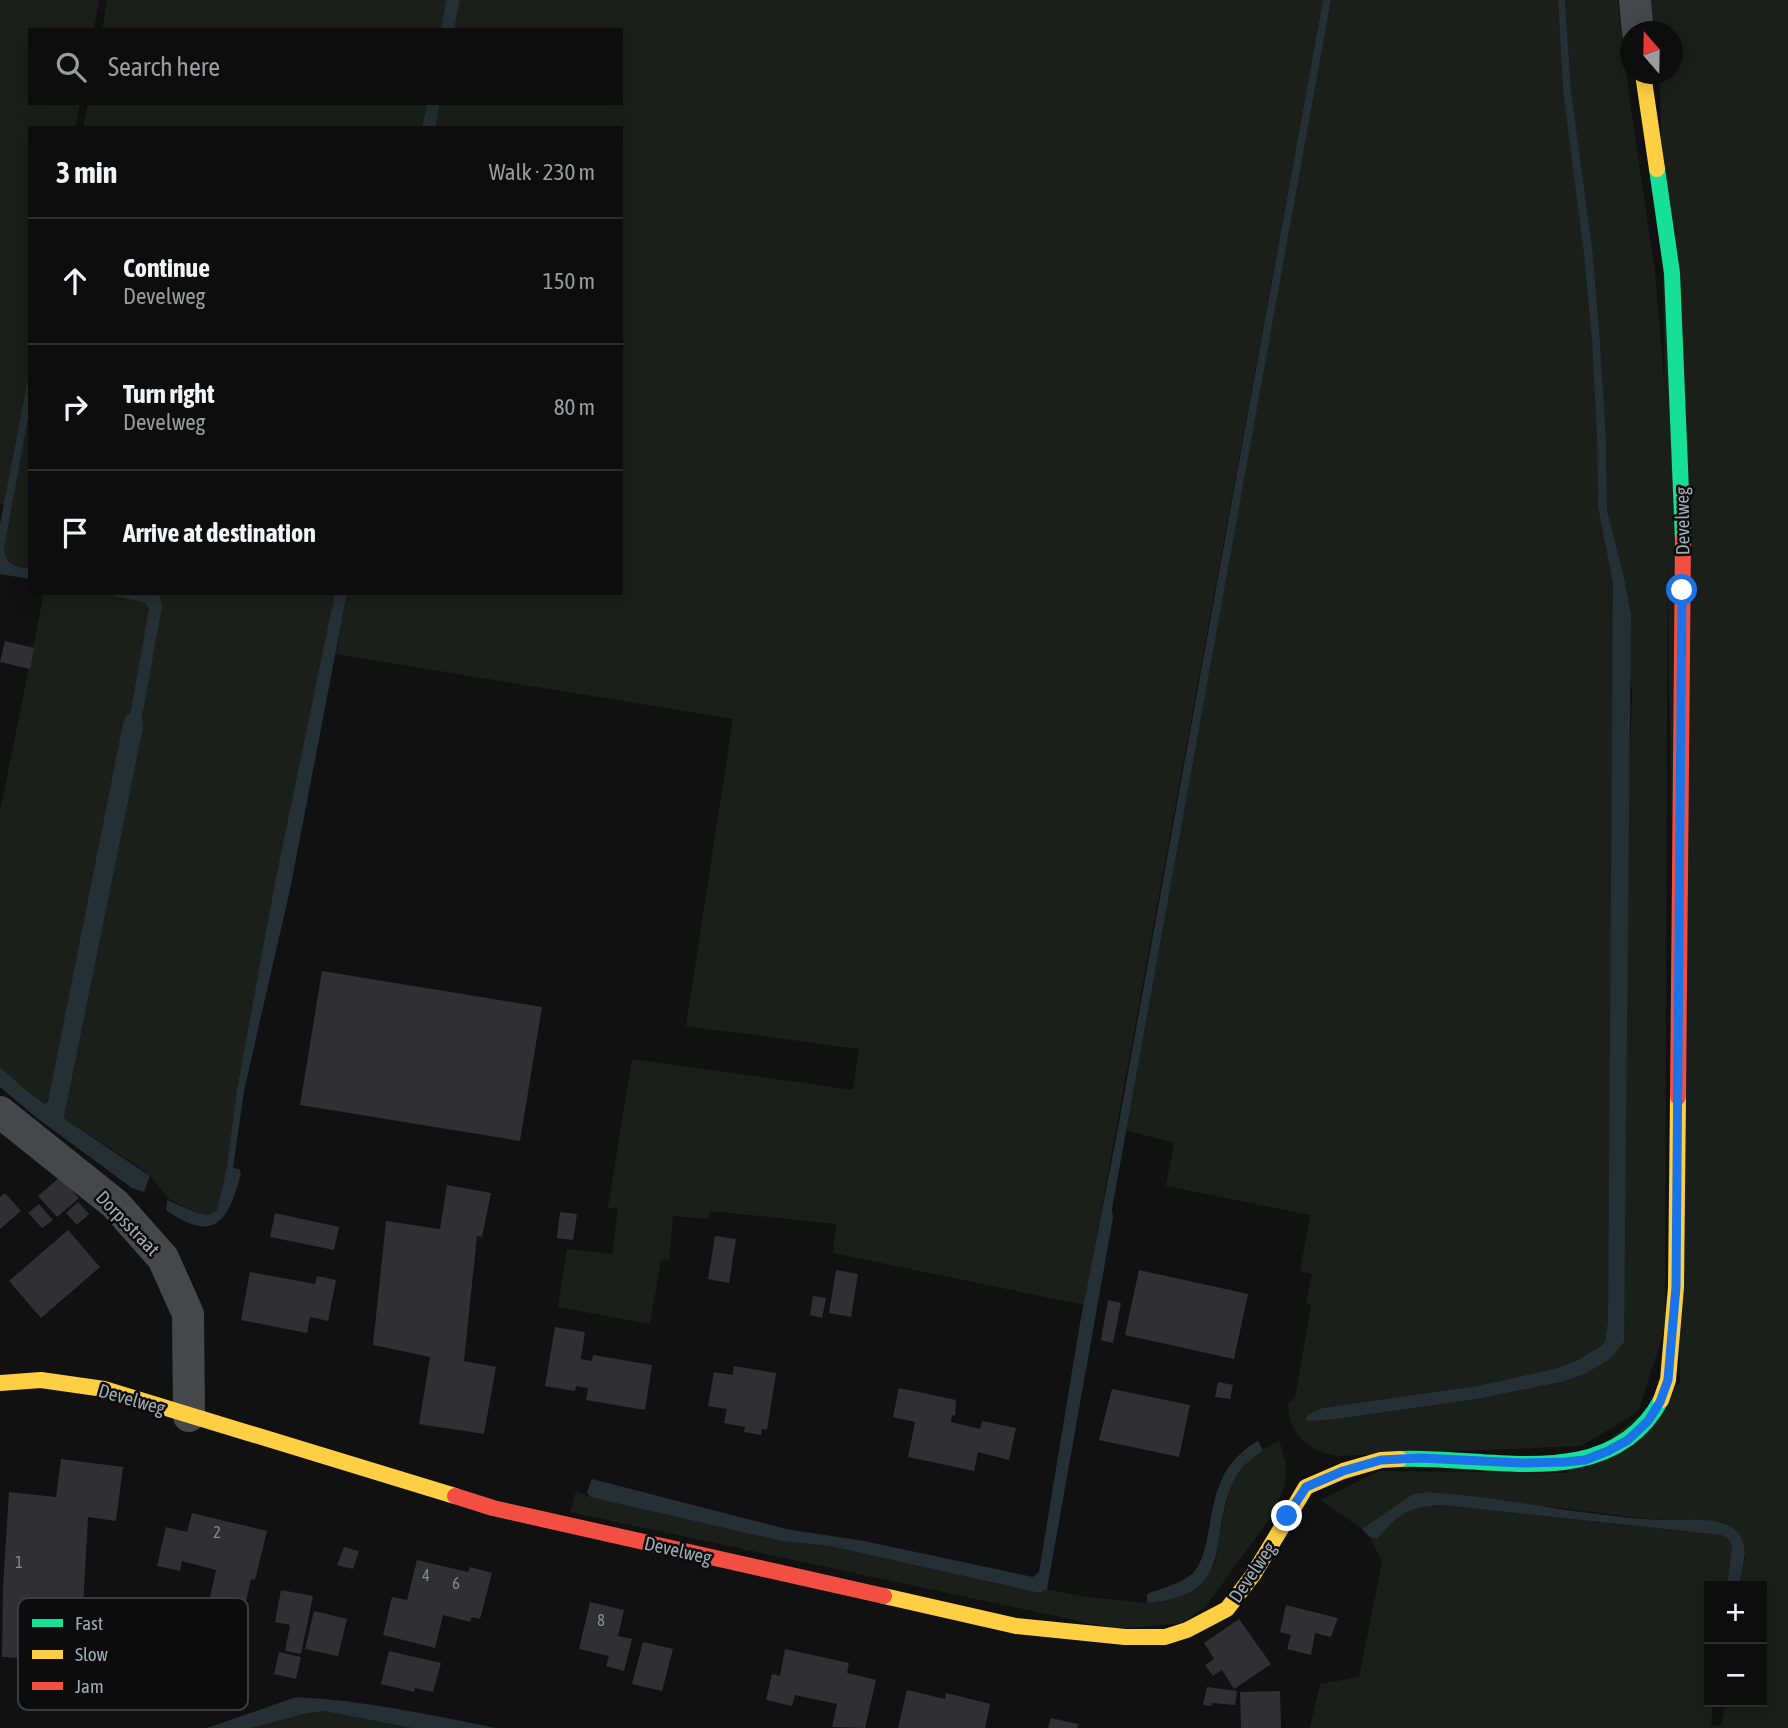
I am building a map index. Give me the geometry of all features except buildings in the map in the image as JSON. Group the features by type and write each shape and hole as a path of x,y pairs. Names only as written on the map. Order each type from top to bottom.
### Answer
{"street":[{"path":"1635,0 1637,21"},
{"name":"Develweg","path":"0,1382 41,1380 104,1388 493,1508 1016,1626 1125,1637 1164,1637 1187,1630 1227,1609 1253,1575 1306,1487 1343,1471 1394,1459 1565,1462 1585,1460 1628,1440 1648,1421 1660,1402 1668,1380 1676,1287 1683,512 1672,273 1644,84"},
{"name":"Dorpsstraat","path":"0,1112 115,1205 163,1258 188,1314 189,1416"}],"shaded area":[{"path":"0,0 99,0 94,28 28,28 28,105 80,105 75,126 28,126 28,379 4,505 0,504"},
{"path":"107,0 446,0 441,28 102,28"},
{"path":"446,0 460,0 454,28 441,28"},
{"path":"460,0 1323,0 1084,1305 833,1253 836,1224 710,1211 708,1219 673,1216 669,1260 661,1259 650,1324 558,1307 567,1249 612,1254 618,1209 608,1208 632,1059 853,1090 859,1049 686,1026 733,719 336,654 347,595 623,595 623,126 435,126 440,105 623,105 623,28 454,28"},
{"path":"1323,0 1331,0 1112,1209 1113,1218 1047,1589 1040,1593 830,1546 781,1541 590,1497 587,1492 592,1479 786,1529 864,1541 1033,1577 1039,1572 1080,1323 1118,1128"},
{"path":"1331,0 1558,0 1563,91 1592,341 1598,507 1614,583 1608,1321 1605,1341 1576,1361 1557,1368 1477,1386 1323,1409 1307,1415 1336,1419 1477,1399 1561,1382 1582,1375 1611,1358 1632,692 1629,671 1631,615 1607,510 1606,438 1593,255 1571,90 1565,0 1618,0 1620,84 1628,84 1655,272 1668,428 1665,1328 1638,1412 1581,1446 1338,1456 1318,1451 1297,1433 1292,1425 1288,1404 1295,1398 1311,1305 1306,1304 1312,1274 1300,1271 1310,1215 1166,1186 1174,1143 1126,1130"},
{"path":"1558,0 1565,0 1571,90 1593,255 1606,438 1607,510 1631,615 1624,1342 1611,1358 1602,1364 1561,1382 1477,1399 1309,1421 1306,1420 1307,1415 1323,1408 1477,1386 1557,1368 1576,1361 1605,1341 1608,1321 1613,583 1598,507 1592,341 1563,91"},
{"path":"1651,0 1788,0 1788,1728 1310,1728 1320,1684 1359,1677 1382,1562 1370,1537 1377,1539 1406,1513 1421,1507 1443,1505 1721,1535 1727,1538 1732,1545 1728,1581 1704,1581 1704,1707 1713,1707 1711,1726 1722,1725 1724,1707 1767,1707 1767,1581 1741,1581 1745,1557 1721,1522 1648,1519 1413,1494 1362,1529 1321,1500 1379,1471 1567,1473 1680,1383 1660,84 1683,84 1683,21 1654,21"},
{"path":"88,105 427,105 422,126 83,126"},
{"path":"427,105 440,105 435,126 422,126"},
{"path":"28,378 28,418 4,549 9,562 28,569 28,579 0,574 0,524"},
{"path":"28,418 28,569 9,562 4,549"},
{"path":"44,595 111,595 145,603 149,610 130,714 126,715 123,723 46,1104 0,1067 0,812"},
{"path":"111,595 158,595 162,606 142,717 143,728 64,1117 150,1176 144,1192 132,1188 37,1118 0,1087 0,1067 45,1104 48,1101 123,723 126,715 130,714 149,609 145,603"},
{"path":"156,595 335,595 227,1167 217,1210 208,1215 197,1213 169,1199 138,1166 64,1117 143,728"},
{"path":"335,595 347,595 291,885 244,1091 233,1168 239,1169 241,1173 231,1204 224,1215 217,1223 197,1225 166,1210 167,1200 197,1213 208,1215 217,1210 227,1167 237,1090 275,883"},
{"path":"1279,1440 1286,1463 1285,1485 1273,1514 1206,1606 1183,1623 1116,1629 570,1512 576,1491 590,1497 781,1541 830,1546 1040,1593 1047,1589 1080,1596 1147,1603 1214,1567 1232,1485 1247,1462"},
{"path":"1258,1441 1263,1450 1241,1469 1227,1498 1215,1558 1208,1575 1196,1588 1177,1598 1147,1603 1147,1594 1181,1581 1195,1570 1203,1553 1220,1483 1234,1461"},
{"path":"1426,1492 1485,1498 1632,1518 1719,1522 1735,1530 1743,1543 1741,1581 1728,1581 1732,1545 1721,1535 1443,1505 1406,1513 1377,1539 1370,1537 1362,1529 1413,1494"},
{"path":"296,1697 371,1705 496,1728 412,1728 324,1711 251,1728 207,1728"},
{"path":"324,1711 412,1728 251,1728"}],"traffic: fast":[{"path":"1657,169 1672,273 1683,540"},
{"path":"1400,1459 1507,1464 1544,1464 1579,1459 1611,1449 1639,1430 1661,1400"}],"traffic: slow":[{"path":"1644,84 1657,169"},
{"path":"1661,1400 1668,1380 1676,1287 1678,1097"},
{"path":"0,1383 41,1380 104,1389 455,1496"},
{"path":"884,1596 1016,1626 1125,1637 1165,1637 1187,1630 1227,1609 1253,1575 1306,1487 1343,1471 1381,1460 1400,1459"}],"traffic: jam":[{"path":"1678,1097 1683,540"},
{"path":"455,1496 493,1508 884,1596"}],"route":[{"path":"1287,1516 1306,1487 1343,1471 1381,1460 1420,1458 1522,1463 1585,1460 1628,1440 1648,1421 1660,1402 1668,1380 1676,1287 1682,590"}]}
